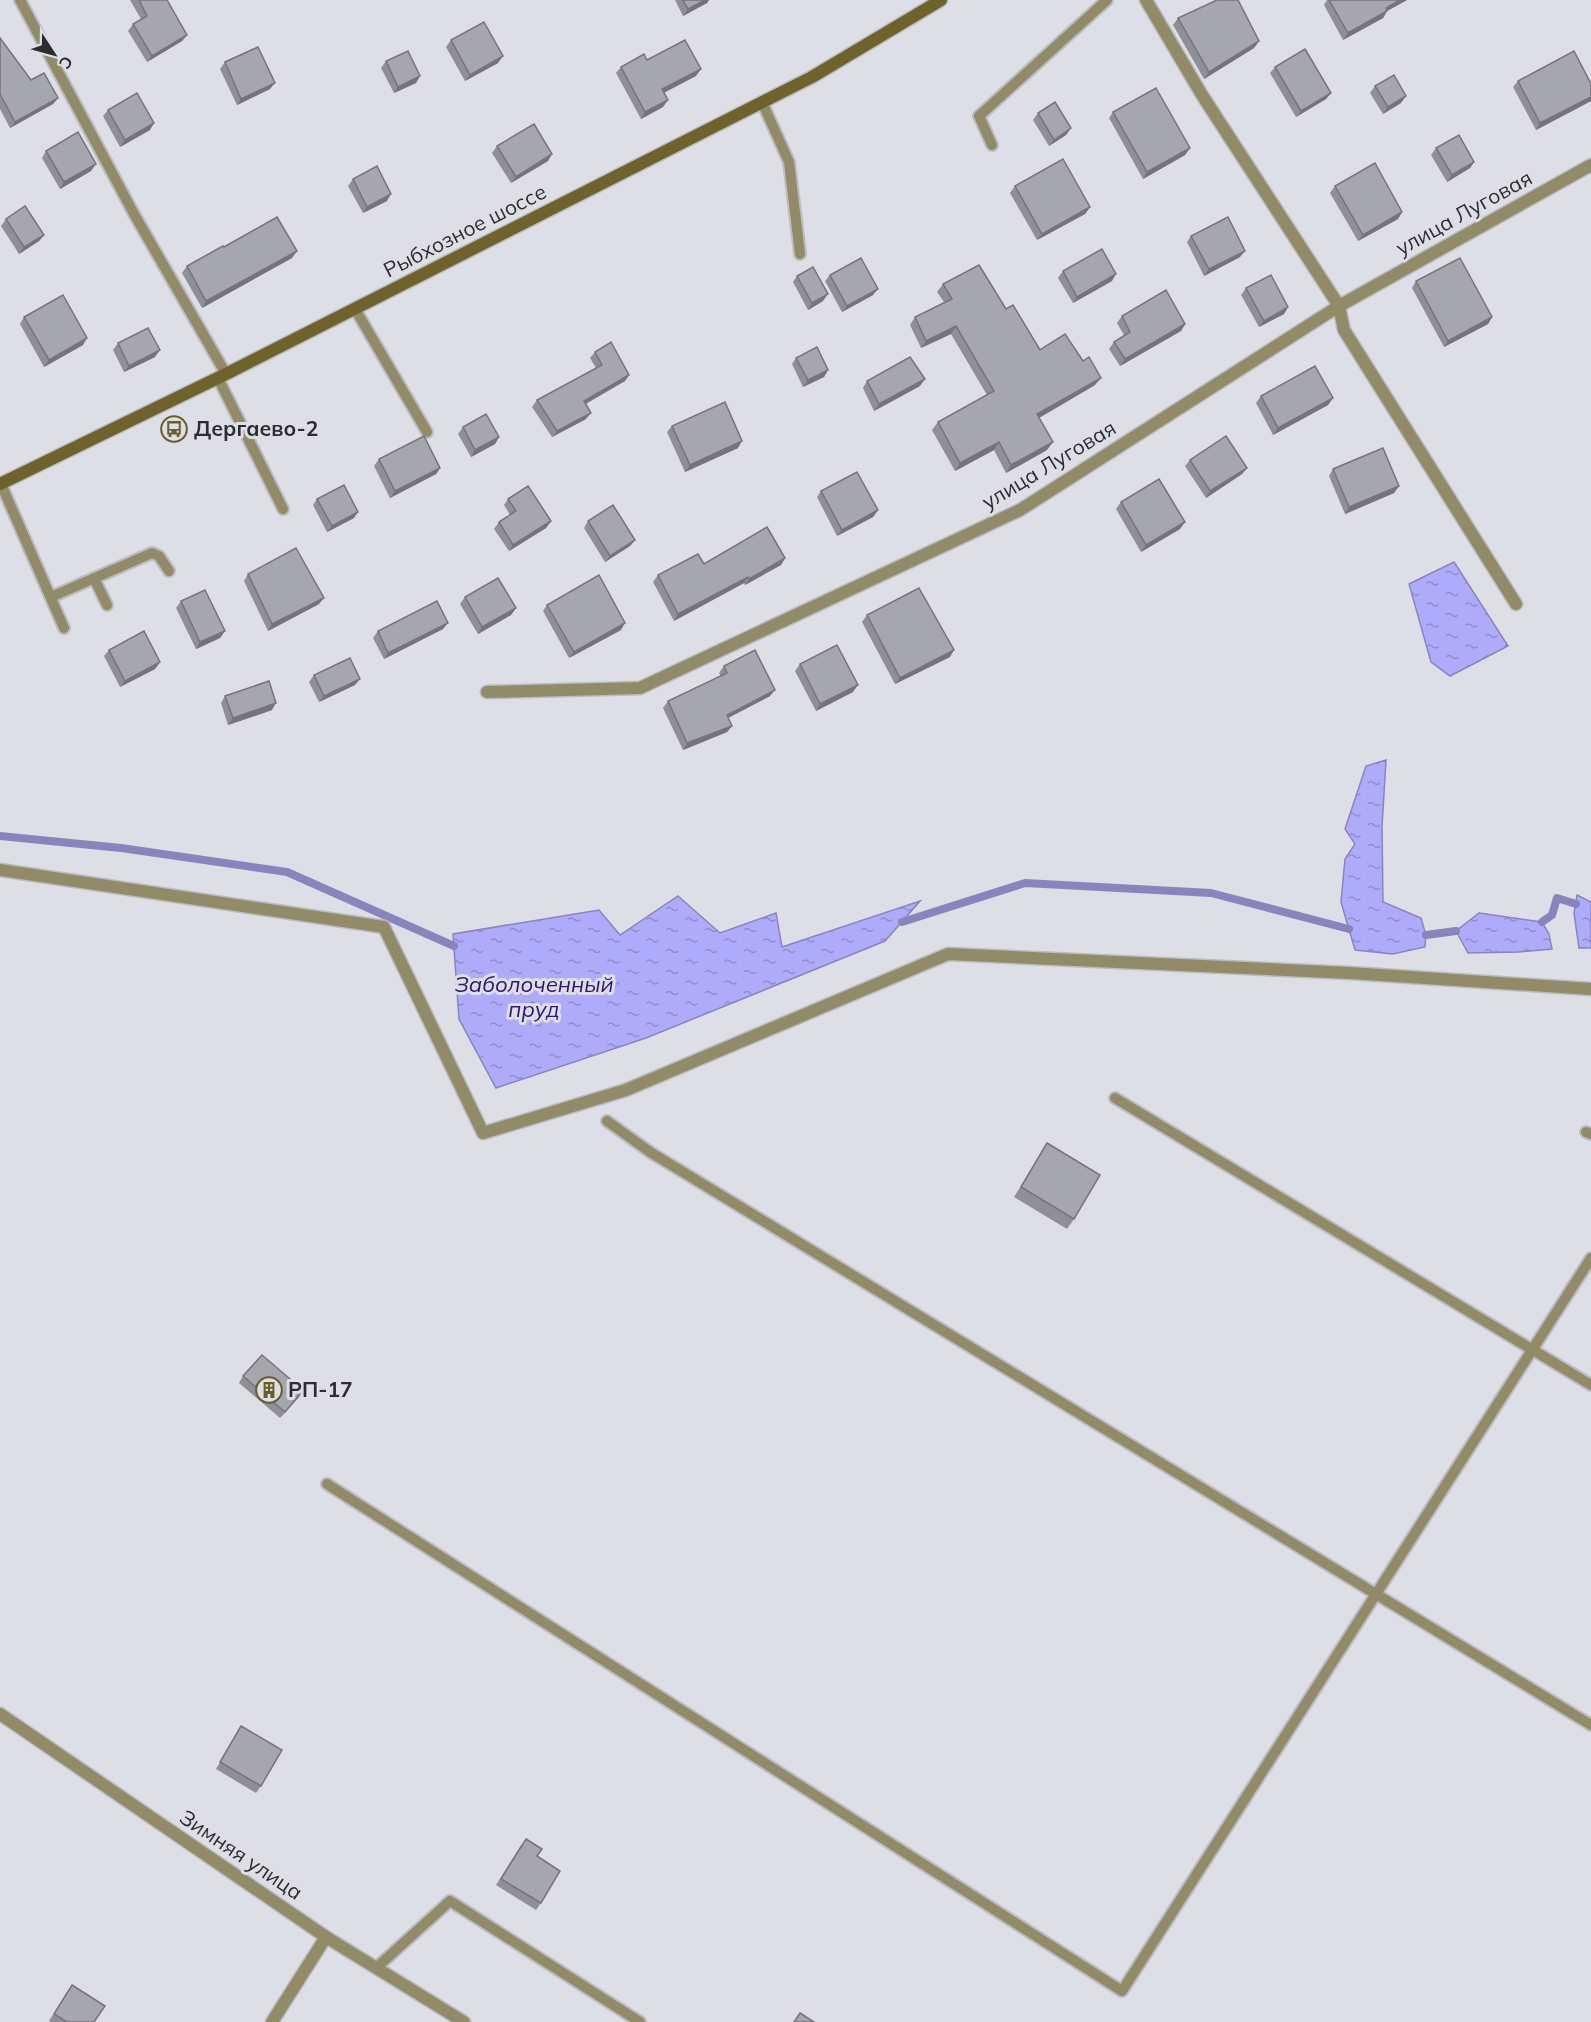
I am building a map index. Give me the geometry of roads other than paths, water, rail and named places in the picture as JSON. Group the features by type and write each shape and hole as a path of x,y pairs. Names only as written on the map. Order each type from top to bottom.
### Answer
{"main road":[{"name":"Рыбхозное шоссе","path":"1,484 222,376 762,102 812,76 941,0"}],"street":[{"path":"1146,0 1202,95 1339,306 1344,330 1516,604"},
{"name":"улица Луговая","path":"487,692 640,688 1020,510 1339,306 1591,165"},
{"path":"0,870 384,927 483,1133 626,1090 948,954 1350,973 1591,989"},
{"name":"Зимняя улица","path":"0,1714 326,1937 464,2022"},
{"path":"272,2022 326,1937"}],"lane":[{"path":"20,0 222,376 283,509"},
{"path":"992,145 979,116 1107,0"},
{"path":"762,102 789,162 800,254"},
{"path":"358,314 427,432"},
{"path":"1,484 64,628"},
{"path":"51,597 152,553 159,556 169,571"},
{"path":"94,578 107,605"},
{"path":"1115,1098 1591,1385"},
{"path":"607,1121 660,1159 1591,1725"},
{"path":"327,1484 1122,1991 1591,1258"},
{"path":"376,1968 450,1901 640,2022"}],"water":[{"path":"1454,562 1508,646 1450,676 1431,662 1409,584"},
{"path":"1386,760 1382,827 1383,902 1421,918 1426,935 1425,947 1393,954 1355,950 1341,902 1345,859 1355,844 1345,829 1366,766"},
{"path":"1577,895 1591,902 1591,948 1579,948 1574,913"},
{"name":"Заболоченный пруд","path":"678,896 720,933 776,913 782,947 920,901 885,941 646,1038 496,1088 459,1019 453,934 599,910 620,935"},
{"path":"1479,913 1542,922 1549,934 1552,949 1468,953 1456,931"}],"waterway":[{"path":"0,836 121,848 287,872 454,946"},
{"path":"902,922 1025,883 1211,893 1349,929"},
{"path":"1542,922 1552,915 1557,898 1576,904"},
{"path":"1426,935 1456,931"}],"place":[{"name":"Дергаево-2","path":"174,429"},
{"name":"РП-17","path":"269,1390"}]}
